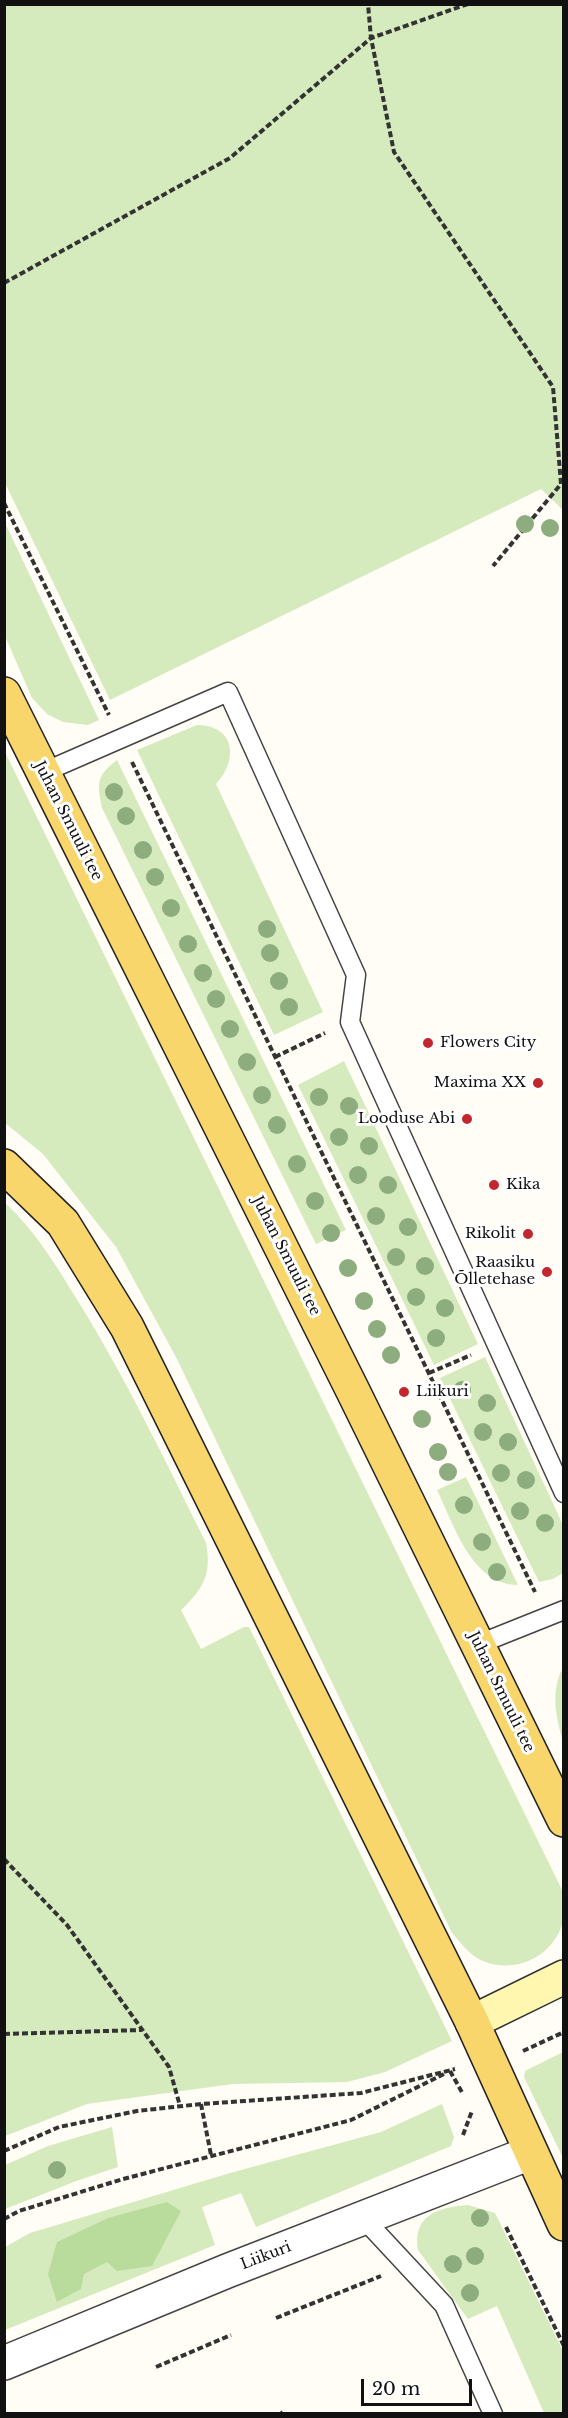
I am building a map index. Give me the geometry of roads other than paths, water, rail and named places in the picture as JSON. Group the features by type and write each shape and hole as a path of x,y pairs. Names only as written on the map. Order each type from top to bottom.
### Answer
{"main road":[{"name":"Juhan Smuuli tee","path":"4,694 564,1820"},
{"path":"4,1166 63,1223 127,1327 472,2022 564,2224"}],"street":[{"path":"472,2022 564,1977"},
{"name":"Liikuri","path":"4,2363 530,2153"}],"lane":[{"path":"44,772 228,692 356,975 350,1022 564,1493"},
{"path":"478,1644 556,1614"},
{"path":"363,2218 444,2305 493,2414"}],"place":[{"name":"Flowers City","path":"428,1043"},
{"name":"Maxima XX","path":"538,1083"},
{"name":"Looduse Abi","path":"467,1119"},
{"name":"Kika","path":"494,1185"},
{"name":"Rikolit","path":"528,1234"},
{"name":"Raasiku Õlletehase","path":"547,1272"},
{"name":"Liikuri","path":"404,1392"}]}
